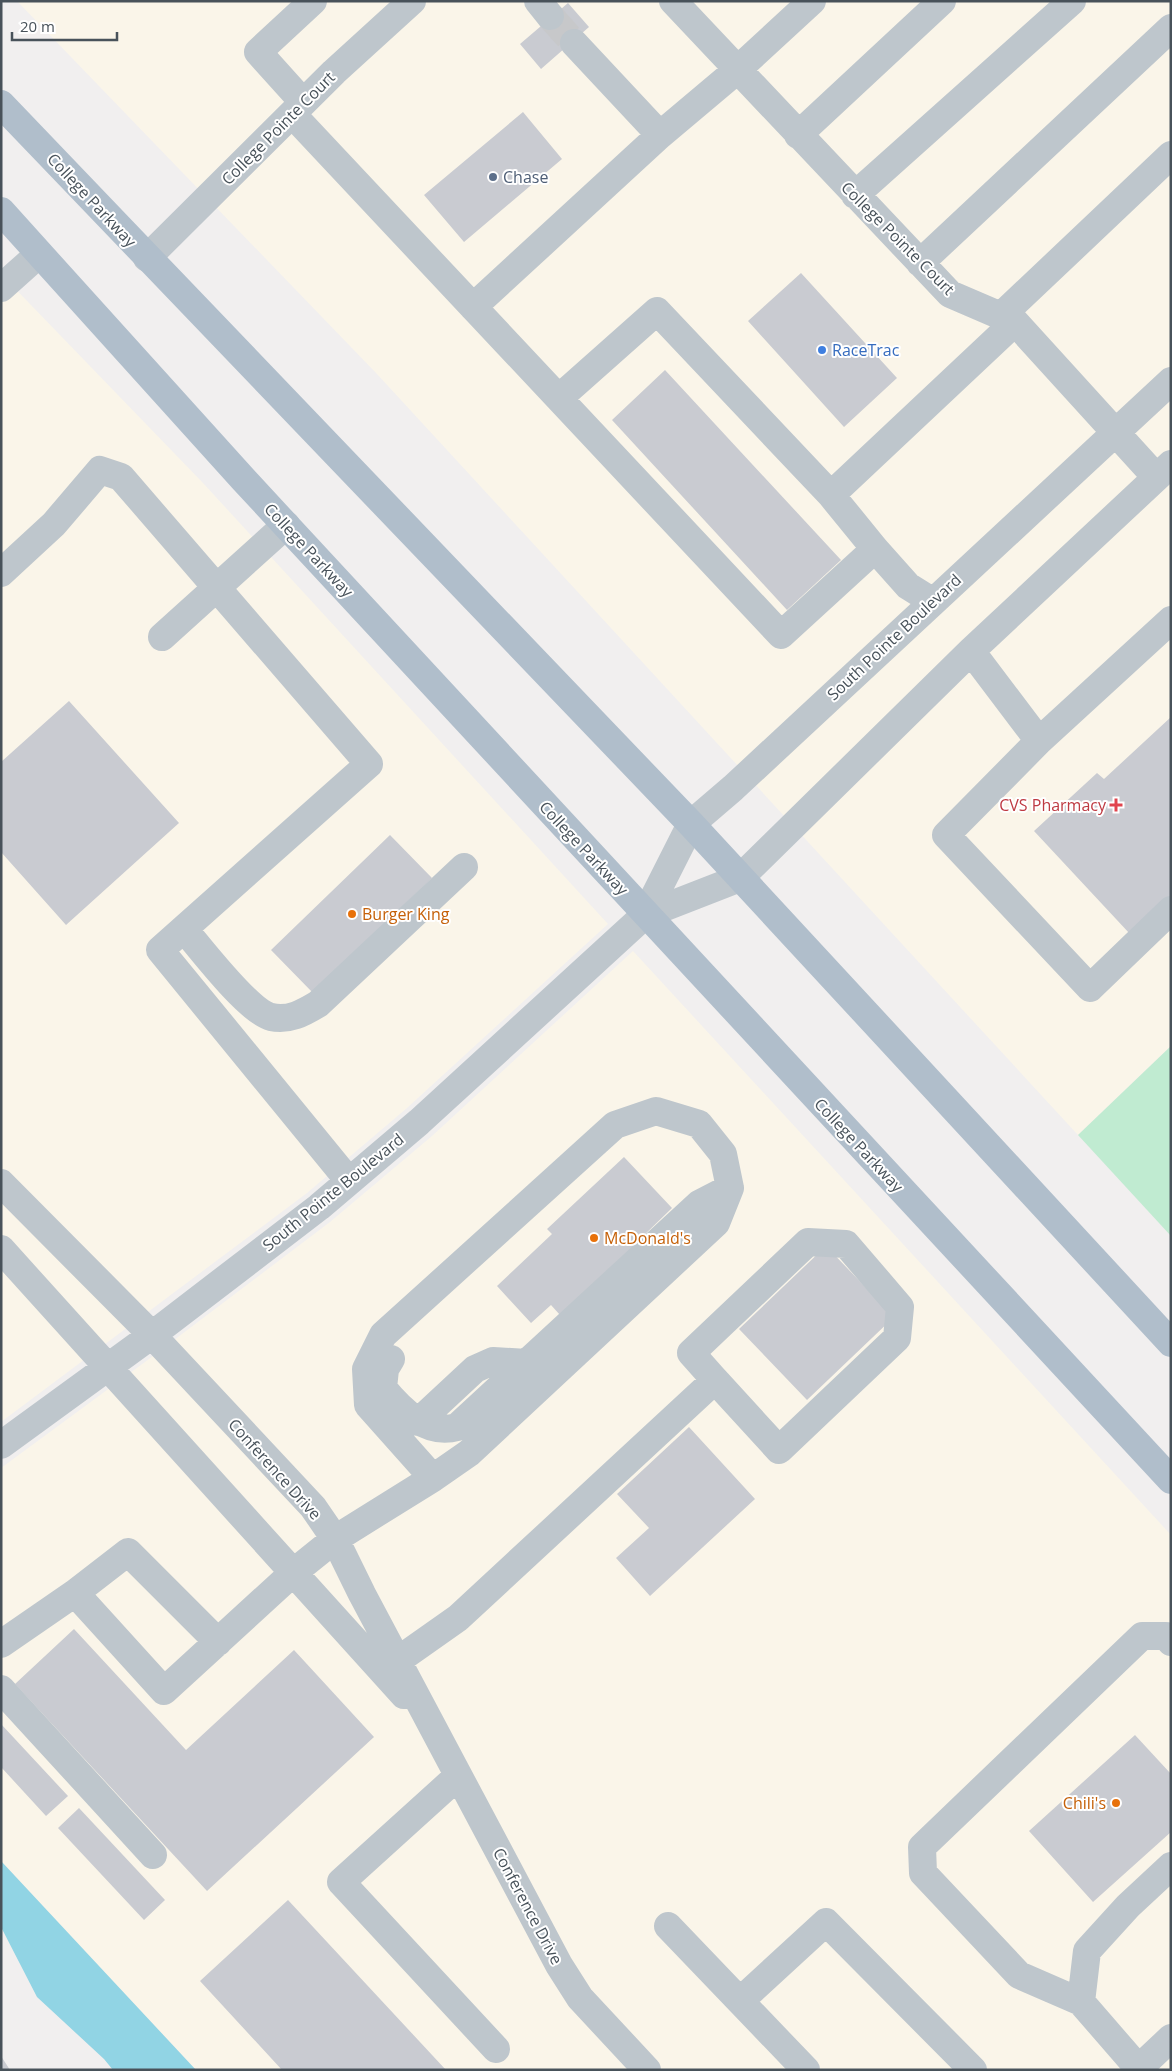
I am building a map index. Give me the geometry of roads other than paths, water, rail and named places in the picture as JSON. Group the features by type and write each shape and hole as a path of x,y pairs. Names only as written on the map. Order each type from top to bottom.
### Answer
{"main road":[{"path":"1,95 45,149"},
{"name":"College Parkway","path":"1,104 691,824 1171,1343"},
{"name":"College Parkway","path":"5,217 645,914 1171,1480"}],"street":[{"path":"312,1 258,52 298,108 473,307 781,634 875,549"},
{"name":"College Pointe Court","path":"147,258 298,108 412,1"},
{"path":"473,307 660,135 736,71 812,1"},
{"path":"798,135 942,1"},
{"path":"855,195 1072,1"},
{"name":"College Pointe Court","path":"679,3 736,71 950,294 1008,319 1115,432 1163,470"},
{"path":"920,263 1171,28"},
{"path":"574,43 660,135"},
{"path":"831,494 1171,155"},
{"path":"1,288 39,254"},
{"path":"559,398 657,311 831,494 875,549 908,586 932,601"},
{"name":"South Pointe Boulevard","path":"1,1445 152,1335 319,1207 419,1122 645,914 691,824 1171,381"},
{"path":"1,573 54,524 100,470 121,477 369,764 160,950 349,1181"},
{"name":"South Pointe Boulevard","path":"645,914 740,878 971,651 1163,470"},
{"path":"162,637 286,525"},
{"path":"1171,620 1039,742 946,835 1090,988 1171,910"},
{"path":"971,651 1039,742"},
{"path":"184,929 250,1004 270,1017 296,1017 318,1004 464,867"},
{"path":"76,1593 164,1691 294,1572 335,1539 433,1478 469,1453 716,1223 730,1188 723,1154 699,1124 656,1111 615,1125 383,1335 366,1369 368,1405 433,1478"},
{"name":"Conference Drive","path":"1,1183 152,1335 313,1507 335,1539 431,1726 559,1966 580,1998 647,2070"},
{"path":"406,1315 398,1344 385,1369 383,1388 395,1403 418,1422 446,1431 457,1427 699,1204 730,1188"},
{"path":"808,1242 846,1244 900,1307 896,1338 779,1450 715,1380 691,1353 808,1242"},
{"name":"Conference Drive","path":"1,1249 431,1726"},
{"path":"397,1661 458,1618 715,1380"},
{"path":"1,1644 76,1593 128,1552 218,1642"},
{"path":"1171,1642 1166,1636 1142,1636 922,1847 923,1873 1020,1975 1082,2002 1138,2069 1171,2038"},
{"path":"1,1688 153,1855"},
{"path":"458,1776 341,1882 496,2049"},
{"path":"1082,2002 1087,1952 1128,1906 1171,1866"},
{"path":"740,2001 826,1922 962,2066"},
{"path":"668,1926 806,2070"}],"water":[{"path":"1,1861 196,2070 113,2070 104,2059 37,1997 1,1927"}],"tunnel":[{"path":"550,16 574,43"}],"place":[{"name":"Chase","path":"493,177"},
{"name":"RaceTrac","path":"822,350"},
{"name":"CVS Pharmacy","path":"1116,805"},
{"name":"Burger King","path":"352,914"},
{"name":"McDonald's","path":"594,1238"},
{"name":"Chili's","path":"1116,1803"}]}
